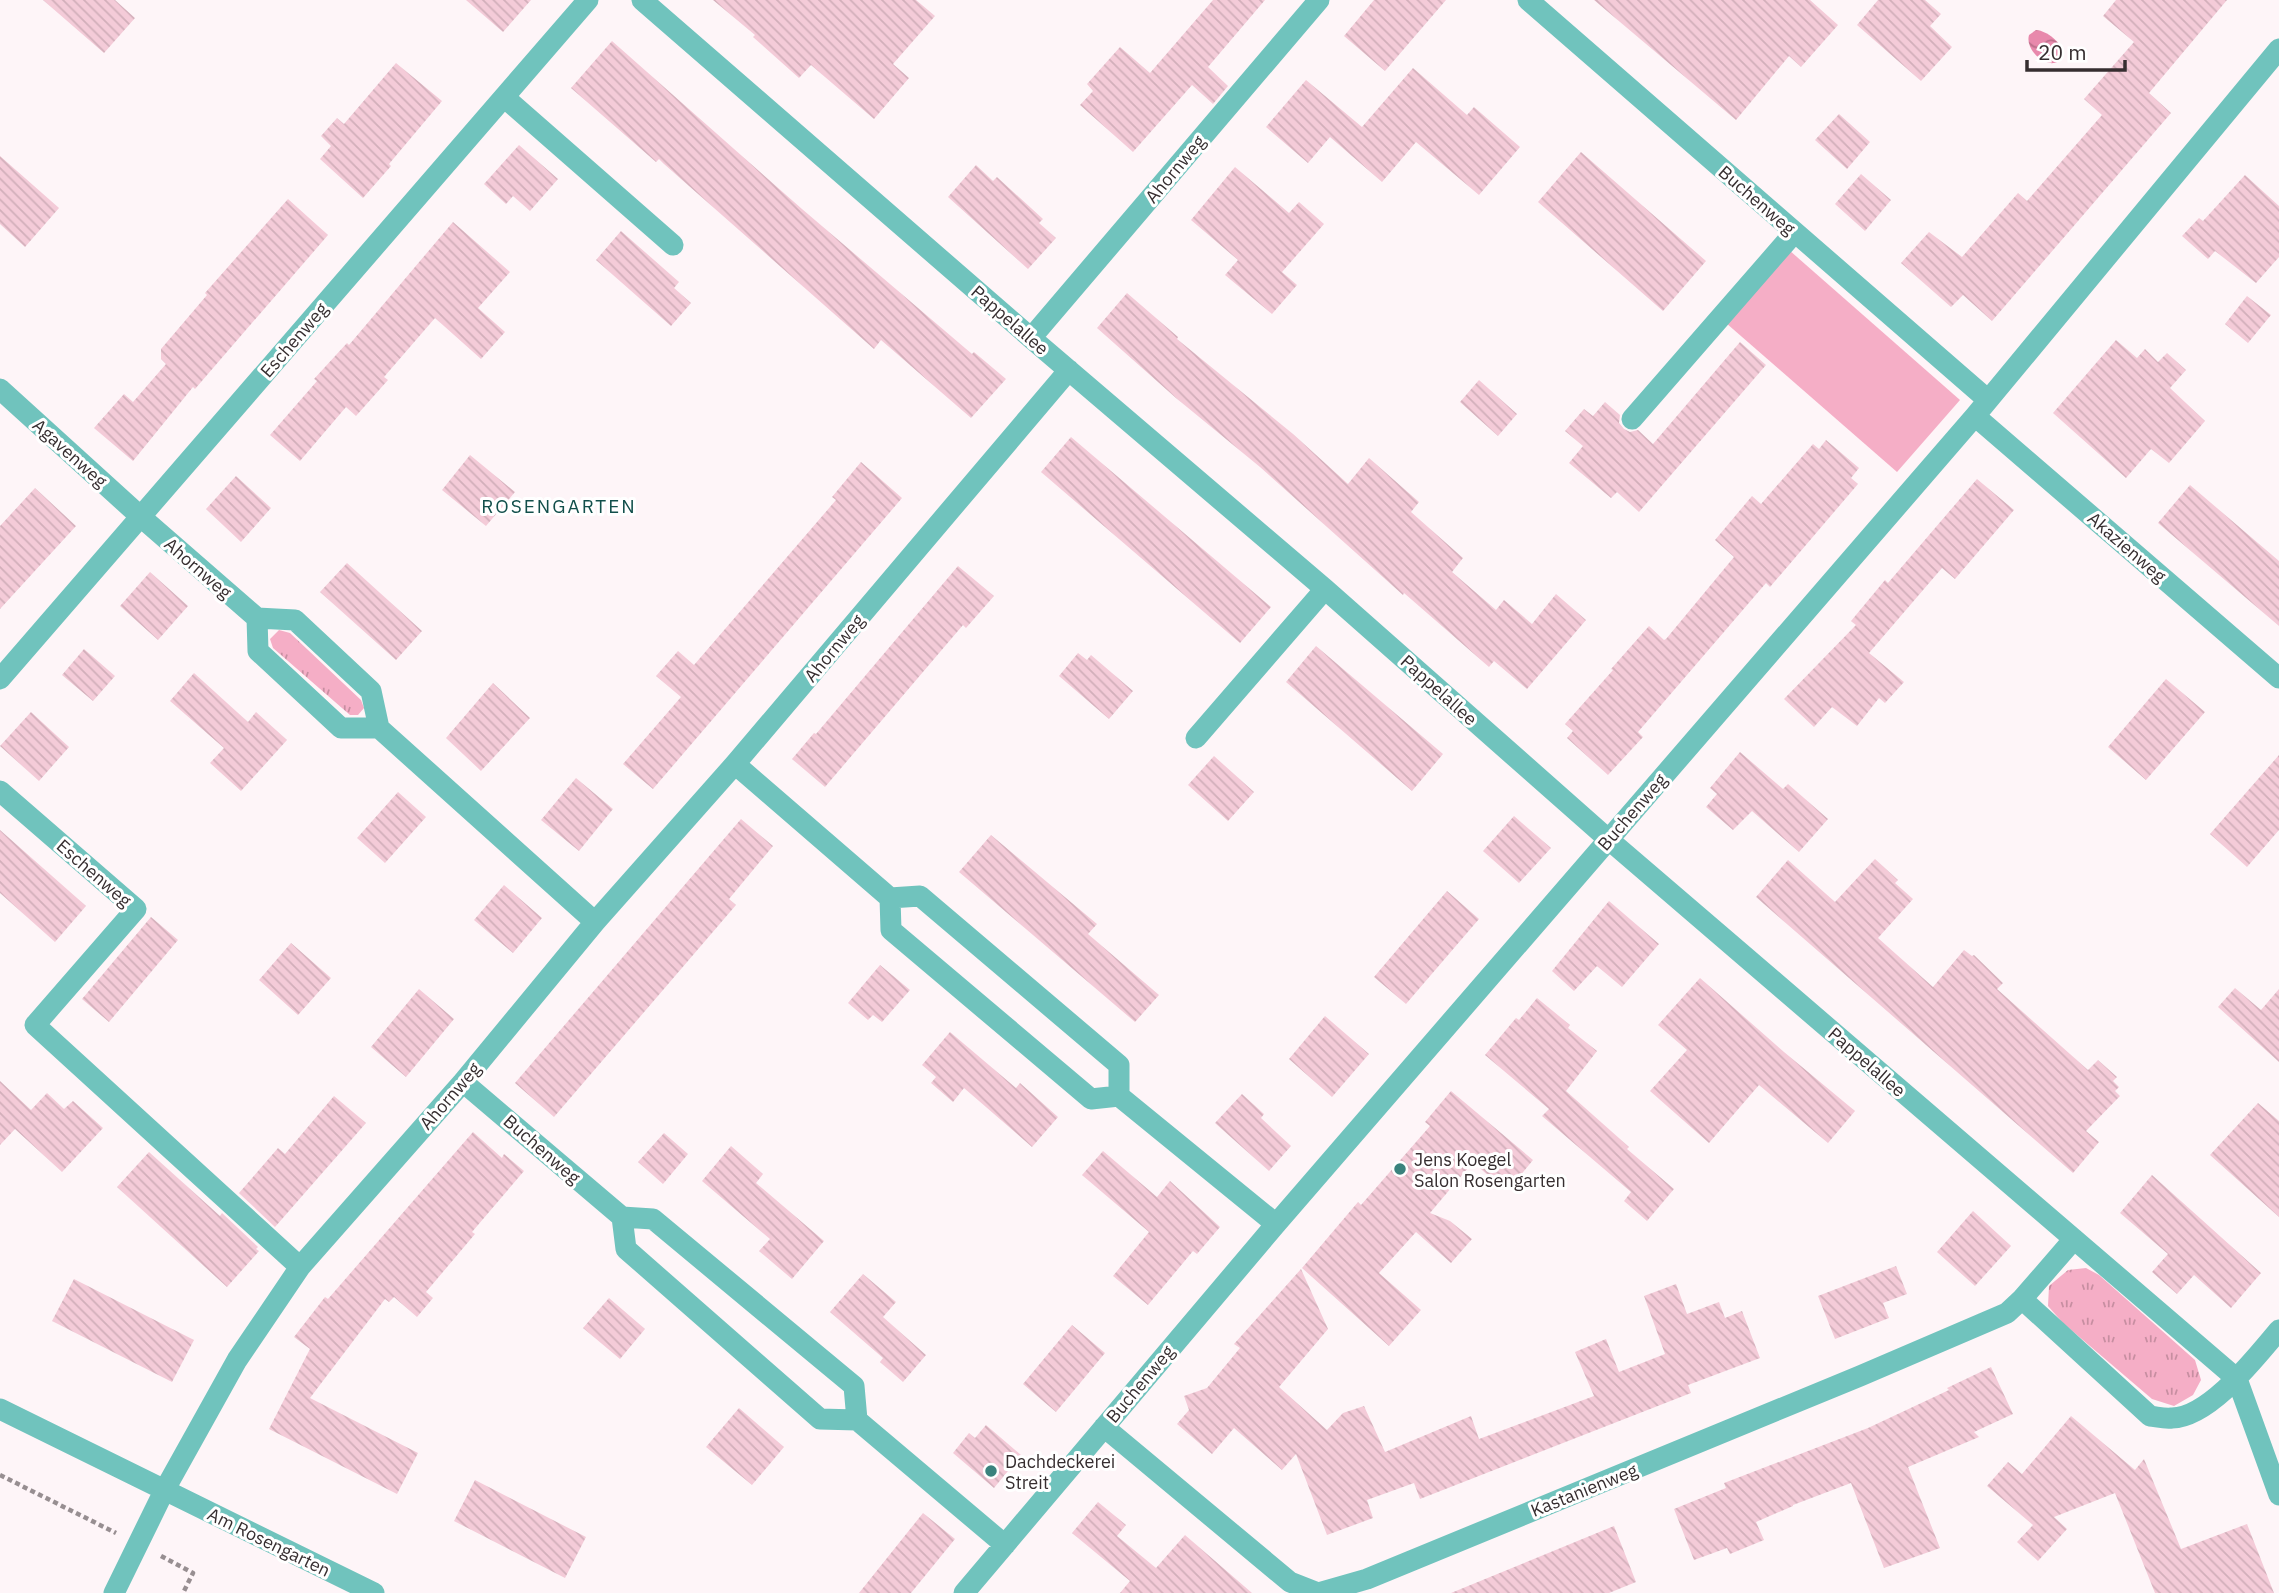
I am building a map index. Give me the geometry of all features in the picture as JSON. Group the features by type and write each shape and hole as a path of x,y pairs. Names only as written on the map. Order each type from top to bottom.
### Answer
{"street":[{"name":"Eschenweg","path":"0,679 588,0"},
{"name":"Pappelallee","path":"642,0 1325,589 1608,839 2237,1379 2279,1495"},
{"name":"Ahornweg","path":"1031,338 1319,0"},
{"name":"Buchenweg","path":"1528,0 1794,233 1982,408"},
{"name":"Buchenweg","path":"964,1593 1276,1224 1982,408 2279,49"},
{"path":"504,97 673,244"},
{"path":"1632,419 1794,233"},
{"name":"Ahornweg","path":"164,1491 237,1360 300,1267 463,1082 595,922 736,764 1069,370"},
{"name":"Agavenweg","path":"0,389 141,517"},
{"name":"Akazienweg","path":"1982,408 2279,678"},
{"name":"Ahornweg","path":"141,517 257,618"},
{"path":"1196,738 1325,589"},
{"path":"379,728 341,728 258,651 257,618 295,620 371,691 379,728 595,922"},
{"path":"736,764 890,898 920,896 1119,1065 1119,1096"},
{"name":"Eschenweg","path":"0,790 136,909 35,1025 300,1267"},
{"path":"890,898 891,930 1091,1099 1119,1096 1276,1224"},
{"name":"Buchenweg","path":"463,1082 622,1217"},
{"path":"857,1420 854,1385 653,1219 622,1217 626,1249 820,1419 857,1420 1005,1545"},
{"name":"Kastanienweg","path":"1104,1427 1290,1582 1318,1593 1367,1579 2007,1313 2074,1239"},
{"path":"2022,1299 2150,1416 2174,1419 2197,1411 2237,1379 2279,1330"},
{"name":"Am Rosengarten","path":"0,1409 374,1593"},
{"path":"114,1593 164,1491"}],"path":[{"path":"0,1475 193,1573 183,1593"}],"green space":[{"path":"1789,250 1960,400 1897,472 1726,323"},
{"path":"279,630 290,633 361,700 364,708 358,715 350,715 273,648 270,639"},
{"path":"2086,1268 2099,1275 2195,1360 2201,1380 2193,1395 2174,1406 2152,1399 2063,1323 2048,1306 2049,1286 2068,1270"}],"water":[{"path":"2036,30 2050,35 2057,42 2064,55 2059,61 2047,62 2035,54 2029,42 2029,35"}],"building":[{"path":"43,0 115,0 135,18 104,53"},
{"path":"466,0 531,0 503,32"},
{"path":"713,0 916,0 935,16 893,64 909,78 874,119 811,65 799,78 753,37 755,35"},
{"path":"1213,0 1265,0 1208,67 1228,86 1213,104 1192,85 1133,152 1080,105 1093,91 1087,84 1120,47 1150,73"},
{"path":"1374,0 1446,0 1385,71 1344,36"},
{"path":"1594,0 1810,0 1838,25 1801,67 1789,56 1736,120"},
{"path":"1878,0 1925,0 1941,14 1930,26 1952,47 1921,81 1857,25"},
{"path":"2116,0 2227,0 2149,93 2171,113 1992,321 1963,295 1951,307 1901,263 1929,232 1962,257 2018,193 2027,201 2102,115 2084,99 2134,42 2103,16"},
{"path":"612,41 802,209 972,354 974,352 1006,379 971,418 881,340 874,349 659,159 656,162 571,88"},
{"path":"396,63 442,101 363,198 320,159 331,146 321,136 337,118 344,124"},
{"path":"1413,68 1467,115 1474,107 1520,147 1479,195 1416,142 1382,182 1330,137 1308,163 1266,127 1306,80 1362,127"},
{"path":"1839,114 1870,142 1847,169 1815,140"},
{"path":"519,145 558,179 530,211 513,196 506,204 484,184"},
{"path":"1581,152 1706,261 1663,311 1538,202"},
{"path":"0,156 59,208 25,247 0,224"},
{"path":"976,165 993,181 997,177 1043,219 1039,223 1056,238 1028,269 948,197"},
{"path":"1235,167 1289,213 1299,202 1324,224 1282,272 1297,285 1272,314 1225,275 1238,260 1191,220"},
{"path":"1861,174 1891,200 1865,231 1835,204"},
{"path":"2245,175 2279,206 2279,257 2256,283 2215,251 2208,259 2182,236 2199,218 2203,221"},
{"path":"288,199 328,235 195,389 193,387 133,461 94,428 124,394 133,402 166,364 161,359 161,349 207,295 205,293"},
{"path":"453,222 510,272 478,308 505,332 481,359 435,318 384,377 388,380 356,416 346,407 300,461 270,435 317,381 314,379 347,343 349,345"},
{"path":"621,231 679,282 674,288 691,303 671,326 596,260"},
{"path":"1127,293 1178,337 1177,339 1293,434 1348,484 1369,458 1419,502 1411,512 1463,558 1452,572 1496,610 1504,600 1532,624 1556,594 1586,620 1527,689 1494,661 1489,667 1097,328"},
{"path":"2247,296 2271,315 2248,343 2225,324"},
{"path":"2116,340 2137,358 2145,349 2158,362 2167,353 2186,370 2170,388 2205,421 2169,463 2151,449 2126,478 2053,413"},
{"path":"1740,342 1766,365 1639,512 1617,492 1611,498 1569,463 1583,446 1565,431 1584,409 1593,416 1605,402 1620,415 1619,423 1624,429 1630,432 1638,430 1653,444"},
{"path":"1479,380 1517,414 1498,436 1460,402"},
{"path":"1071,437 1271,607 1240,643 1041,472"},
{"path":"1826,440 1859,468 1851,478 1858,484 1770,587 1766,583 1638,732 1643,737 1608,775 1567,738 1573,731 1565,724 1649,626 1666,639 1734,557 1715,540 1752,496 1761,504 1813,444 1819,449"},
{"path":"470,455 515,492 486,526 442,490"},
{"path":"861,462 902,498 653,789 623,764 681,697 656,676 678,651 694,665 836,500 832,497"},
{"path":"236,476 271,508 241,542 206,509"},
{"path":"1977,479 2014,510 1955,579 1942,568 1869,653 1904,682 1885,703 1879,698 1857,726 1832,707 1814,727 1784,699 1856,625 1851,621 1885,580 1888,583"},
{"path":"2190,485 2279,561 2279,626 2158,523"},
{"path":"35,488 76,526 0,609 0,526"},
{"path":"347,563 422,631 396,660 320,592"},
{"path":"958,566 994,596 966,628 963,625 825,787 792,759"},
{"path":"150,572 188,606 158,640 120,606"},
{"path":"1316,646 1443,754 1412,791 1286,682"},
{"path":"84,649 115,676 93,701 62,675"},
{"path":"1078,653 1087,660 1091,655 1133,691 1109,719 1059,676"},
{"path":"194,673 248,722 256,712 287,740 241,791 210,763 224,748 170,701"},
{"path":"2166,679 2205,712 2146,780 2108,747"},
{"path":"493,683 530,718 481,771 446,738"},
{"path":"31,712 69,747 39,781 0,746"},
{"path":"1740,752 1783,789 1788,784 1828,819 1799,852 1752,811 1733,830 1706,807 1717,794 1710,788"},
{"path":"2279,755 2279,830 2247,867 2210,834"},
{"path":"1214,756 1254,792 1228,821 1188,785"},
{"path":"576,778 613,809 579,851 541,820"},
{"path":"398,792 426,817 385,863 357,838"},
{"path":"1514,816 1551,848 1519,883 1483,851"},
{"path":"741,819 773,846 729,899 736,905 554,1117 515,1083"},
{"path":"0,830 86,906 55,942 0,893"},
{"path":"991,835 1097,924 1088,934 1159,995 1135,1022 959,872"},
{"path":"1875,859 1898,880 1895,883 1913,899 1878,938 1933,987 1964,950 1974,955 2003,983 1997,989 2088,1070 2098,1060 2117,1077 2113,1081 2119,1087 2115,1091 2120,1096 2086,1131 2099,1142 2073,1173 1756,897 1788,860 1835,902"},
{"path":"504,885 542,918 513,953 474,920"},
{"path":"1447,891 1479,919 1406,1004 1374,977"},
{"path":"1609,901 1659,944 1622,987 1597,966 1574,991 1552,971"},
{"path":"151,917 178,940 109,1022 82,999"},
{"path":"291,943 331,978 298,1015 259,980"},
{"path":"880,965 910,990 882,1022 873,1015 868,1020 848,1003"},
{"path":"1700,978 1855,1111 1828,1143 1759,1085 1709,1143 1650,1091 1687,1050 1658,1025"},
{"path":"2235,988 2261,1010 2279,989 2279,1062 2218,1007"},
{"path":"419,989 454,1019 406,1077 371,1047"},
{"path":"1537,998 1597,1051 1566,1091 1674,1189 1647,1221 1624,1201 1631,1192 1542,1116 1549,1109 1485,1055"},
{"path":"1325,1016 1369,1054 1332,1097 1289,1059"},
{"path":"950,1032 1016,1088 1020,1083 1058,1117 1032,1147 964,1088 953,1102 931,1083 936,1077 922,1065"},
{"path":"0,1081 31,1110 47,1093 64,1109 73,1101 103,1128 62,1172 15,1129 0,1145"},
{"path":"1451,1091 1533,1160 1515,1182 1508,1176 1500,1186 1473,1162 1430,1213 1450,1221 1472,1239 1451,1263 1416,1232 1379,1273 1421,1310 1389,1346 1302,1268 1358,1202 1361,1205 1430,1126 1425,1122"},
{"path":"1242,1094 1264,1114 1261,1118 1291,1146 1269,1171 1215,1123"},
{"path":"334,1096 366,1123 275,1227 239,1193 278,1148 285,1154"},
{"path":"2258,1103 2279,1121 2279,1217 2210,1155"},
{"path":"473,1132 502,1158 504,1154 524,1171 426,1292 433,1298 417,1317 394,1297 389,1302 385,1299 310,1398 418,1453 397,1494 269,1429 310,1349 294,1337 325,1297 328,1299"},
{"path":"664,1133 688,1154 663,1184 638,1162"},
{"path":"731,1146 763,1174 756,1183 824,1241 792,1279 759,1251 770,1239 702,1181"},
{"path":"1103,1151 1157,1197 1170,1181 1220,1227 1197,1254 1193,1251 1148,1305 1113,1276 1149,1232 1082,1175"},
{"path":"149,1152 258,1247 256,1249 259,1251 227,1287 117,1187"},
{"path":"2152,1175 2261,1273 2231,1308 2194,1275 2177,1294 2152,1272 2168,1254 2120,1213"},
{"path":"1973,1211 2011,1246 1975,1286 1937,1252"},
{"path":"1896,1266 1907,1294 1883,1303 1889,1318 1835,1339 1818,1296"},
{"path":"1301,1269 1328,1329 1279,1387 1327,1430 1343,1413 1364,1406 1385,1452 1471,1416 1479,1439 1594,1396 1575,1352 1606,1339 1619,1372 1665,1354 1644,1296 1676,1284 1687,1314 1719,1302 1725,1318 1742,1311 1760,1358 1688,1385 1691,1393 1420,1499 1414,1483 1367,1500 1373,1518 1327,1535 1296,1454 1282,1470 1234,1428 1212,1454 1177,1424 1189,1410 1184,1396 1207,1388 1240,1348 1234,1344"},
{"path":"863,1274 896,1302 883,1317 926,1355 903,1382 880,1362 883,1358 830,1312"},
{"path":"74,1279 194,1340 172,1382 52,1321"},
{"path":"609,1298 645,1329 620,1359 583,1328"},
{"path":"1072,1325 1105,1353 1056,1412 1023,1384"},
{"path":"1991,1367 2013,1414 1974,1432 1979,1437 1908,1467 1940,1548 1884,1568 1851,1483 1756,1522 1764,1540 1730,1554 1727,1548 1694,1560 1674,1509 1726,1488 1724,1483 1868,1428"},
{"path":"739,1408 784,1447 752,1485 706,1447"},
{"path":"2071,1416 2135,1470 2144,1459 2181,1549 2247,1524 2274,1593 2155,1593 2115,1493 2054,1517 2067,1529 2038,1561 2017,1542 2033,1525 1987,1486 2008,1462 2022,1474"},
{"name":"Dachdeckerei Streit","path":"986,1425 1021,1455 994,1488 953,1453 969,1433 975,1438"},
{"path":"475,1480 586,1537 565,1578 454,1521"},
{"path":"1098,1502 1126,1525 1117,1536 1156,1568 1185,1535 1252,1593 1120,1593 1130,1581 1072,1533"},
{"path":"923,1513 955,1539 911,1593 859,1593"},
{"path":"1614,1526 1636,1582 1609,1593 1451,1593"}],"place":[{"name":"Jens Koegel Salon Rosengarten","path":"1400,1169"},
{"name":"Dachdeckerei Streit","path":"991,1471"}],"district":[{"name":"ROSENGARTEN","path":"559,506"}]}
